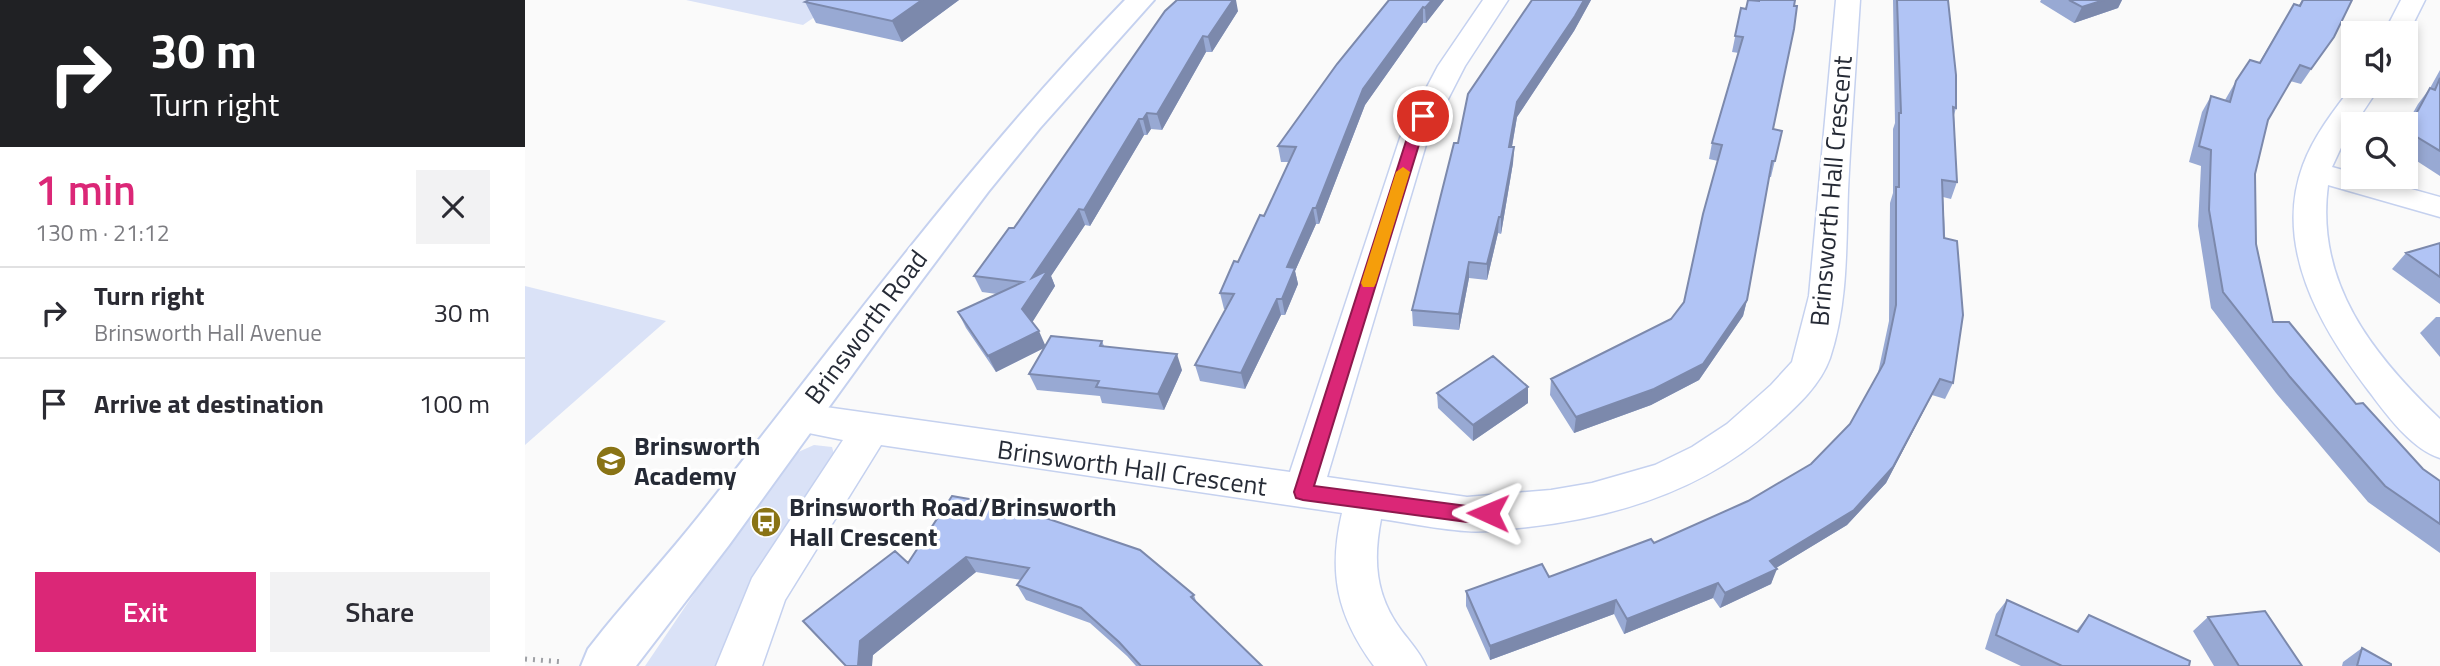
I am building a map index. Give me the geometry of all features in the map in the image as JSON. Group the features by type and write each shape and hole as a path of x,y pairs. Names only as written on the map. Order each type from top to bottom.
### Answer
{"main road":[{"name":"Brinsworth Road","path":"605,666 726,515 908,270 1072,70 1140,0"}],"street":[{"path":"1303,492 1414,138 1433,95 1496,0"},
{"name":"Brinsworth Hall Crescent","path":"797,418 1467,514 1532,511 1598,501 1649,485 1712,456 1761,419 1795,385 1812,360 1828,282 1848,0"},
{"path":"2403,21 2413,0"},
{"path":"2358,98 2327,145 2316,172 2310,201 2311,239 2317,272 2346,335 2375,374 2440,443"},
{"path":"2316,172 2440,207"},
{"path":"739,666 767,592 870,430"},
{"path":"1364,501 1355,559 1357,588 1370,620 1403,666"}],"shaded area":[{"path":"686,0 839,0 803,25"},
{"path":"525,286 666,321 525,445"},
{"path":"814,445 832,447 835,458 744,605 716,666 645,666 723,551 796,453"}],"building":[{"path":"922,0 892,21 805,2"},
{"path":"1177,0 1233,0 1208,37 1203,36 1157,114 1147,113 1143,119 1139,119 1084,210 1079,209 1032,278 1048,270 1022,309 1039,331 988,356 958,312 1023,282 974,276 1009,228 1014,228 1165,11"},
{"path":"1389,0 1432,0 1423,7 1363,89 1316,208 1313,208 1287,267 1295,268 1282,299 1277,299 1241,373 1195,365 1234,294 1220,293 1234,261 1238,262 1260,215 1264,216 1296,147 1278,146 1337,64"},
{"path":"1532,0 1584,0 1517,102 1509,147 1514,147 1501,217 1487,264 1469,262 1459,314 1412,310 1454,143 1458,143 1468,94"},
{"path":"1748,0 1795,0 1794,6 1797,6 1773,129 1782,131 1775,161 1772,161 1747,300 1703,364 1654,389 1576,417 1551,379 1671,319 1684,302 1703,214 1722,145 1712,143 1743,37 1735,36 1741,8 1746,9"},
{"path":"1897,0 1948,0 1956,75 1956,108 1953,107 1957,182 1942,180 1944,238 1957,241 1963,315 1953,383 1940,379 1893,467 1854,510 1770,561 1777,569 1725,593 1718,583 1627,619 1616,600 1490,646 1466,591 1542,564 1549,577 1651,539 1654,543 1748,501 1811,464 1850,424 1884,363 1896,305 1896,187 1899,187 1901,113"},
{"path":"2069,0 2104,0 2082,7"},
{"path":"2303,0 2352,0 2334,37 2311,69 2300,65 2268,120 2255,174 2256,244 2273,322 2289,322 2356,404 2363,403 2423,469 2440,481 2440,524 2385,486 2290,377 2223,292 2209,210 2211,150 2199,146 2211,96 2230,102 2236,81 2250,60 2260,63 2294,4 2300,6"},
{"path":"2440,78 2440,151 2418,138 2417,112 2430,88 2435,90"},
{"path":"2440,243 2440,277 2406,253"},
{"path":"1051,336 1102,341 1100,346 1177,354 1158,394 1096,387 1099,381 1029,374"},
{"path":"1493,356 1528,387 1473,425 1437,393"},
{"path":"952,496 1033,510 1031,513 1140,550 1194,595 1191,597 1262,666 1141,666 1081,608 1017,585 1029,568 966,557 860,641 858,666 846,666 803,621 895,551 908,563"},
{"path":"2007,600 2078,632 2089,615 2190,661 2189,666 2062,666 1996,635"},
{"path":"2265,611 2302,666 2239,666 2208,617"},
{"path":"2362,648 2391,664 2391,666 2357,666"}],"slow traffic":[{"path":"1368,283 1403,172"}],"place":[{"name":"Brinsworth Academy","path":"611,461"},
{"name":"Brinsworth Road/Brinsworth Hall Crescent","path":"766,522"}],"route":[{"path":"1423,116 1303,492 1467,514 1488,513"}]}
